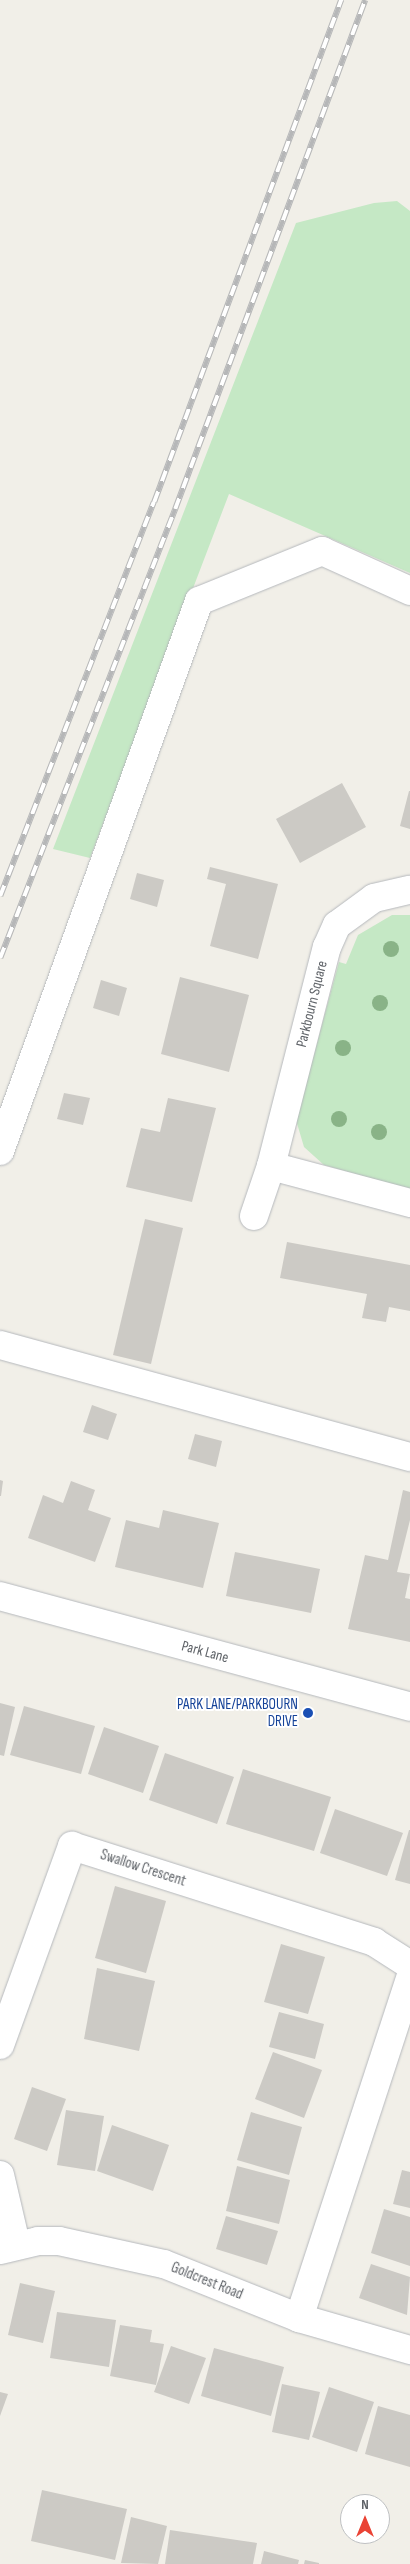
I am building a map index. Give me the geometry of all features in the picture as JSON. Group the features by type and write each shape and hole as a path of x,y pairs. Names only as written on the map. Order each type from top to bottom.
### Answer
{"street":[{"path":"0,1152 199,601 322,551 410,591"},
{"name":"Parkbourn Square","path":"254,1216 271,1166 326,947 337,925 374,898 410,890"},
{"path":"271,1166 410,1203"},
{"path":"0,1345 410,1457"},
{"name":"Park Lane","path":"0,1596 410,1707"},
{"name":"Swallow Crescent","path":"0,2044 72,1846 374,1942 410,1965"},
{"path":"300,2318 410,1979"},
{"path":"0,2175 8,2247"},
{"name":"Goldcrest Road","path":"8,2247 59,2242 164,2264 300,2318 410,2350"}],"green space":[{"path":"397,201 410,211 410,573 229,494 90,858 53,849 296,223 374,203"},
{"path":"392,915 410,915 410,1190 324,1165 304,1147 296,1120 339,962 346,964 358,935"}],"building":[{"path":"342,783 366,827 300,863 276,819"},
{"path":"410,791 410,829 400,826"},
{"path":"210,867 278,884 258,959 210,946 226,884 207,879"},
{"path":"137,873 164,880 157,907 130,899"},
{"path":"180,977 249,995 229,1072 161,1054"},
{"path":"101,980 127,988 119,1016 93,1008"},
{"path":"64,1093 90,1098 83,1125 57,1119"},
{"path":"168,1098 216,1108 192,1202 126,1187 141,1128 160,1132"},
{"path":"145,1219 183,1228 151,1364 113,1355"},
{"path":"287,1242 410,1265 410,1311 389,1307 386,1322 362,1318 367,1294 280,1278"},
{"path":"92,1405 117,1414 108,1440 83,1432"},
{"path":"195,1434 222,1441 216,1467 188,1459"},
{"path":"0,1480 3,1481 1,1496 0,1496"},
{"path":"71,1481 95,1490 88,1510 111,1518 95,1562 28,1538 43,1495 63,1503"},
{"path":"403,1490 410,1492 410,1520 397,1572 410,1574 405,1598 410,1599 410,1642 348,1629 365,1555 388,1560"},
{"path":"163,1510 219,1523 203,1588 115,1567 126,1520 159,1528"},
{"path":"235,1552 320,1569 311,1613 226,1596"},
{"path":"0,1703 15,1707 4,1756 0,1755"},
{"path":"24,1706 95,1726 81,1774 10,1755"},
{"path":"104,1727 159,1746 143,1793 88,1774"},
{"path":"165,1753 234,1777 217,1824 149,1800"},
{"path":"243,1769 331,1797 314,1851 226,1824"},
{"path":"335,1809 403,1833 387,1876 320,1853"},
{"path":"410,1830 410,1884 395,1880"},
{"path":"115,1886 166,1901 146,1973 95,1958"},
{"path":"281,1944 325,1957 308,2014 264,2002"},
{"path":"97,1968 155,1981 139,2051 84,2039"},
{"path":"279,2012 324,2024 315,2059 269,2047"},
{"path":"273,2052 322,2070 304,2118 255,2099"},
{"path":"32,2087 66,2099 47,2151 14,2139"},
{"path":"66,2110 104,2116 95,2171 57,2165"},
{"path":"251,2112 302,2127 289,2175 237,2160"},
{"path":"112,2125 169,2145 153,2191 97,2171"},
{"path":"237,2166 290,2180 279,2224 226,2211"},
{"path":"402,2170 410,2172 410,2208 393,2204"},
{"path":"384,2209 410,2217 410,2266 371,2253"},
{"path":"226,2216 278,2231 267,2265 216,2249"},
{"path":"371,2264 410,2277 407,2315 359,2298"},
{"path":"20,2283 55,2291 43,2343 8,2335"},
{"path":"57,2312 116,2320 109,2367 50,2358"},
{"path":"120,2325 152,2330 150,2342 164,2344 156,2385 110,2376"},
{"path":"171,2346 206,2358 189,2404 154,2392"},
{"path":"214,2348 284,2367 271,2416 201,2396"},
{"path":"282,2384 320,2392 309,2440 272,2432"},
{"path":"329,2387 374,2402 357,2452 312,2437"},
{"path":"0,2392 8,2394 0,2416"},
{"path":"378,2406 410,2415 410,2467 365,2454"},
{"path":"42,2490 127,2509 115,2560 31,2541"},
{"path":"131,2517 167,2526 158,2564 121,2563"},
{"path":"170,2530 257,2543 253,2564 165,2564"},
{"path":"264,2551 299,2560 298,2564 261,2564"},
{"path":"305,2560 319,2563 319,2564 304,2564"}],"railway":[{"path":"0,896 154,502 341,0"},
{"path":"0,958 175,509 365,0"}],"place":[{"name":"PARK LANE/PARKBOURN DRIVE","path":"308,1713"}]}
